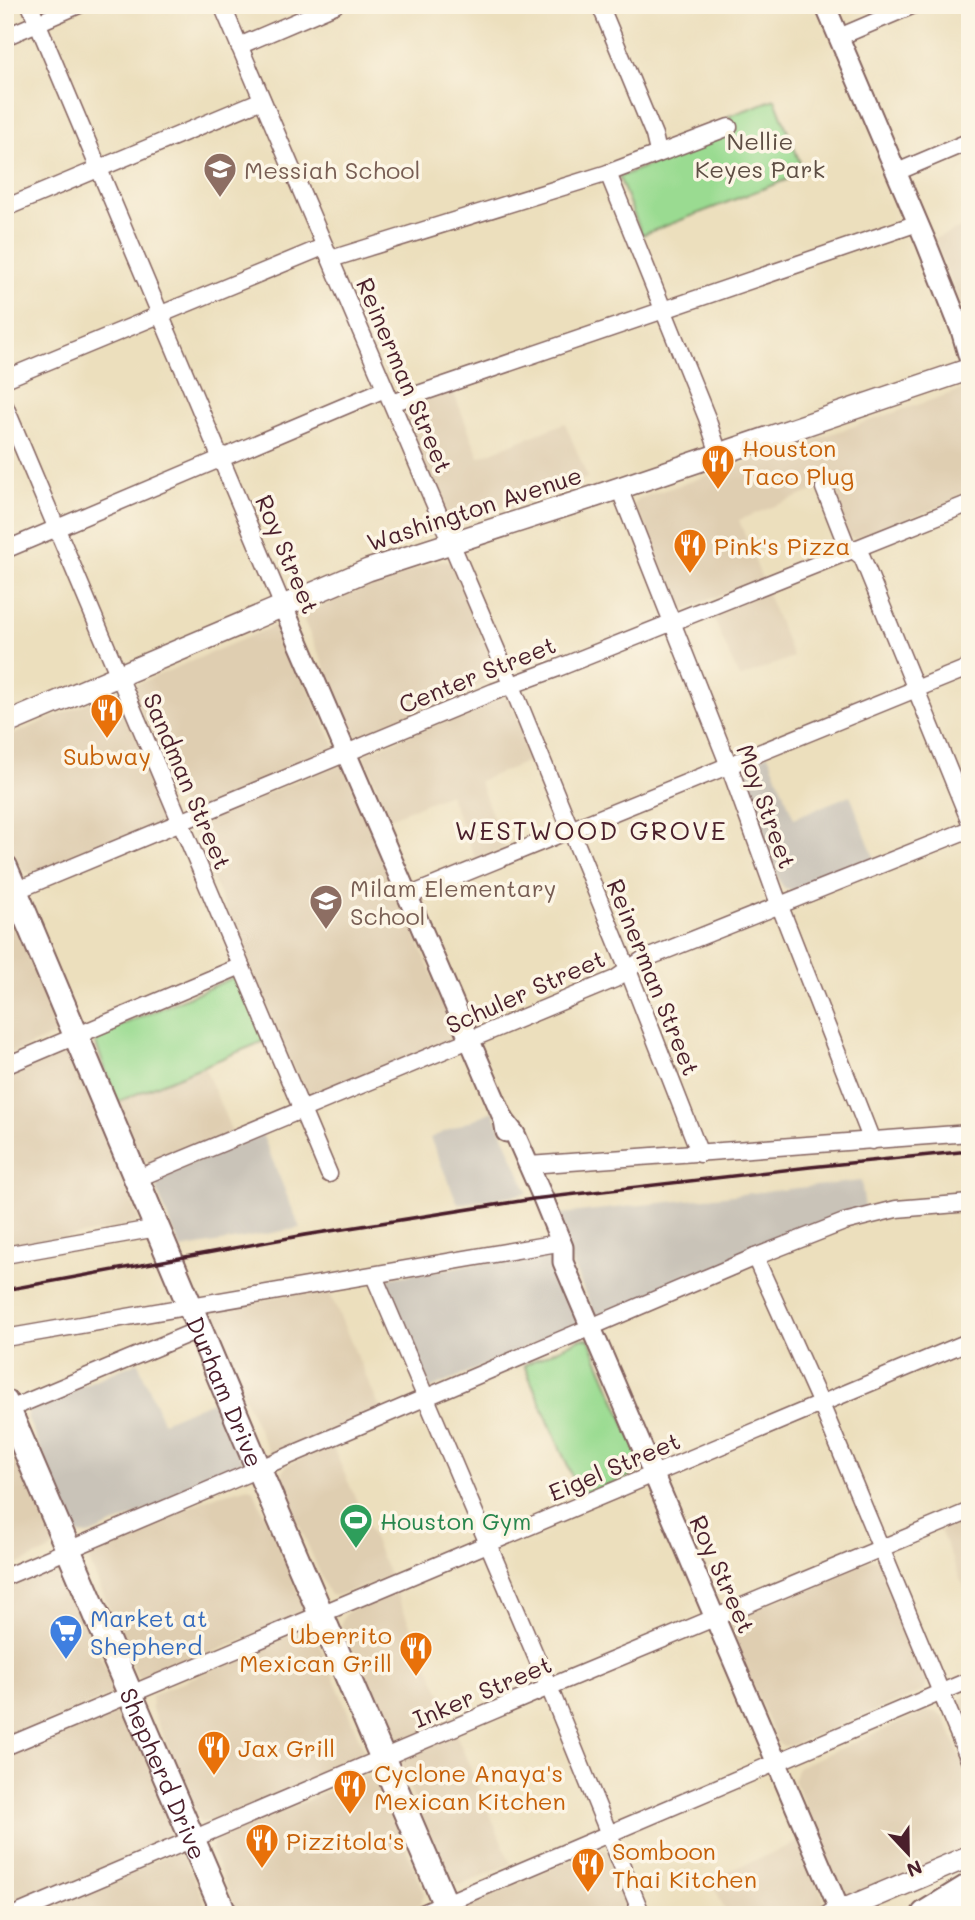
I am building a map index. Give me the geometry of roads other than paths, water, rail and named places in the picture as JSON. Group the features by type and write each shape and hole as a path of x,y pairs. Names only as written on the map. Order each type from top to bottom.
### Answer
{"highway":[{"path":"926,1915 970,1888"}],"main road":[{"name":"Washington Avenue","path":"5,724 282,604 368,570 970,369"},
{"name":"Durham Drive","path":"5,867 10,894 76,1035 448,1909"},
{"name":"Shepherd Drive","path":"6,1407 225,1915"},
{"path":"835,1913 970,1856"}],"street":[{"name":"Roy Street","path":"30,5 406,897 504,1120 508,1139 716,1617 835,1913"},
{"path":"5,37 79,5"},
{"name":"Reinerman Street","path":"222,5 512,686 700,1154"},
{"path":"239,46 335,5"},
{"path":"600,5 654,135 658,152"},
{"path":"825,5 918,223 961,330 970,361"},
{"path":"839,37 914,5"},
{"path":"5,208 262,100"},
{"path":"5,379 160,313 327,253 608,173 729,127"},
{"path":"897,172 970,141"},
{"path":"608,173 719,454"},
{"path":"5,550 221,459 389,396 664,310 918,223"},
{"name":"Sandman Street","path":"5,406 329,1174"},
{"name":"Moy Street","path":"619,488 729,766 779,904 872,1141"},
{"path":"824,488 846,544 862,557 970,822"},
{"name":"Center Street","path":"10,894 493,692 970,503"},
{"path":"406,897 970,667"},
{"name":"Schuler Street","path":"136,1179 615,979 642,960 970,829"},
{"path":"5,1066 241,966"},
{"name":"Roy Street","path":"504,1120 515,1134 563,1247 557,1251"},
{"path":"529,1165 970,1133"},
{"path":"5,1577 755,1257 844,1222 896,1209 970,1203"},
{"path":"5,1255 157,1228"},
{"path":"5,1338 374,1276 557,1251"},
{"path":"755,1257 821,1404 970,1762"},
{"path":"374,1276 549,1687 642,1915"},
{"path":"6,1407 200,1329"},
{"name":"Eigel Street","path":"5,1748 970,1341"},
{"name":"Inker Street","path":"14,1915 970,1511"},
{"path":"418,1915 448,1909 607,1833 970,1680"}],"railway":[{"path":"5,1290 305,1235 533,1199 970,1151"}],"place":[{"name":"Messiah School","path":"220,199"},
{"name":"Houston Taco Plug","path":"718,491"},
{"name":"Pink's Pizza","path":"690,575"},
{"name":"Subway","path":"107,740"},
{"name":"Milam Elementary School","path":"326,931"},
{"name":"Houston Gym","path":"356,1550"},
{"name":"Market at Shepherd","path":"66,1661"},
{"name":"Uberrito Mexican Grill","path":"416,1678"},
{"name":"Jax Grill","path":"214,1777"},
{"name":"Cyclone Anaya's Mexican Kitchen","path":"350,1816"},
{"name":"Pizzitola's","path":"262,1870"},
{"name":"Somboon Thai Kitchen","path":"588,1894"}],"district":[{"name":"WESTWOOD GROVE","path":"591,830"}],"park label":[{"name":"Nellie Keyes Park","path":"760,154"}]}
